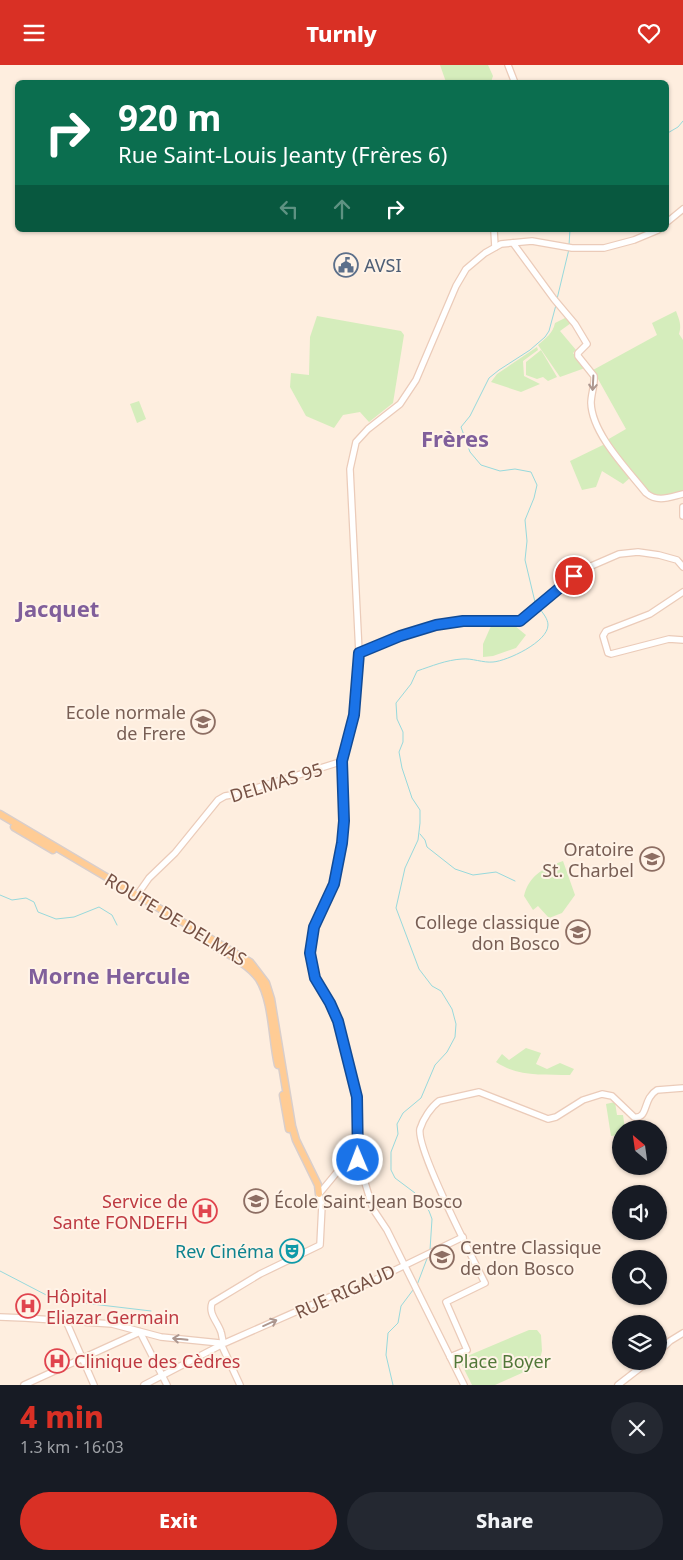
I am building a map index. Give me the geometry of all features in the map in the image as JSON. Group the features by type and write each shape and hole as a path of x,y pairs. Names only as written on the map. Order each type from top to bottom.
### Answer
{"main road":[{"name":"ROUTE DE DELMAS","path":"0,814 247,967 259,980 267,1001 292,1141 318,1192"},
{"name":"ROUTE DE DELMAS","path":"0,819 136,897"}],"street":[{"path":"508,65 514,80"},
{"path":"669,221 683,209"},
{"path":"494,232 496,247"},
{"path":"464,1385 387,1229 373,1209 358,1160 357,1097 343,1038 333,1008 315,978 310,953 314,927 334,884 342,843 344,821 342,761 354,715 359,653 350,469 356,442 368,429 400,404 416,380 461,277 466,269 478,259 496,247 513,243 532,241 569,248 595,249 614,246 653,232"},
{"path":"513,243 559,306 575,324 587,344 578,353 578,356 594,376 591,405 595,423 607,442 650,497 659,499 683,494"},
{"path":"683,507 683,516"},
{"path":"359,653 400,636 436,625 463,621 520,621 574,576 588,567 619,554 638,552 659,555 677,560 683,567"},
{"path":"683,592 650,614 606,631 603,636 608,653 669,639 683,639"},
{"name":"DELMAS 95","path":"136,897 148,878 175,853 218,800 342,761"},
{"path":"450,1357 467,1349 446,1302 485,1283 441,1193 420,1140 420,1130 434,1105 439,1101 479,1092 548,1119 556,1117 583,1100 606,1094 618,1101 634,1117 638,1117 642,1115 653,1092 683,1088"},
{"path":"318,1192 338,1171 352,1160 357,1148"},
{"path":"349,1163 358,1164 361,1169"},
{"name":"ROUTE DE DELMAS","path":"222,1344 221,1333 211,1313 212,1303 260,1274 320,1245 322,1205 318,1192"},
{"name":"RUE RIGAUD","path":"144,1385 222,1344 343,1291 354,1290 463,1237"},
{"path":"0,1317 25,1317 112,1324 161,1337 222,1344 240,1385"},
{"path":"66,1321 94,1385"},
{"path":"24,1385 140,1332"},
{"path":"140,1332 167,1385"},
{"path":"667,1344 683,1333"},
{"path":"618,1385 637,1370"}],"green space":[{"path":"440,65 488,65 493,76 492,80 445,80"},
{"path":"676,311 680,325 679,334 683,340 683,492 656,497 648,491 607,440 626,429 593,370 657,335 652,323"},
{"path":"317,316 401,331 404,335 393,403 369,422 360,412 343,415 334,428 306,416 290,387 291,373 309,375 310,337"},
{"path":"567,317 571,323 560,331 576,350 573,353 585,368 560,377 538,345 551,333 555,323"},
{"path":"537,347 538,350 523,361 524,376 540,384 521,392 491,382 497,374"},
{"path":"541,350 557,377 548,381 543,377 537,379 526,375 526,362"},
{"path":"139,401 146,419 137,423 130,404"},
{"path":"605,444 631,477 623,484 602,471 596,487 582,490 570,461"},
{"path":"491,626 515,626 526,635 516,648 493,656 483,657 483,644"},
{"path":"563,861 575,895 562,913 549,918 538,906 533,910 524,896 526,889 538,873"},
{"path":"526,1048 541,1053 536,1064 547,1069 560,1063 574,1069 570,1075 532,1074 504,1067 496,1062 502,1054 509,1060"},
{"path":"615,1102 617,1115 623,1115 624,1120 612,1120 612,1136 611,1136 606,1104"},
{"name":"Place Boyer","path":"529,1330 537,1330 541,1335 542,1351 535,1367 495,1385 472,1385 460,1361 465,1357"}],"waterway":[{"path":"669,132 678,127 683,121"},
{"path":"569,245 570,232"},
{"path":"557,299 569,249"},
{"path":"537,605 525,560 527,541 525,520 537,485 531,472 515,469 500,471 481,465 470,452 461,427 470,416 489,378 530,350 545,337 549,331 556,305"},
{"path":"430,1250 432,1219 429,1211 415,1193 395,1178 391,1170 391,1152 398,1134 397,1124 403,1113 421,1098 435,1065 447,1052 455,1037 456,1024 452,1009 441,991 432,986 419,969 396,908 405,868 418,840 420,823 420,810 412,798 402,768 399,752 403,742 403,732 397,719 396,703 411,684 417,671 439,663 456,660 499,661 517,654 534,644 541,638 548,625 546,618 539,608"},
{"path":"420,834 425,840 427,847 455,869 473,875 496,872 515,881"},
{"path":"0,895 12,900 26,898 34,902 38,912 56,919 74,917 99,907 112,915 117,925"},
{"path":"417,1285 428,1256"},
{"path":"0,1271 52,1298 151,1311"},
{"path":"393,1385 386,1355 388,1333 398,1323 401,1306 413,1290"}],"place":[{"name":"AVSI","path":"346,265"},
{"name":"Ecole normale de Frere","path":"203,722"},
{"name":"Oratoire St. Charbel","path":"652,859"},
{"name":"College classique don Bosco","path":"578,932"},
{"name":"École Saint-Jean Bosco","path":"256,1201"},
{"name":"Service de Sante FONDEFH","path":"205,1211"},
{"name":"Rev Cinéma","path":"292,1251"},
{"name":"Centre Classique de don Bosco","path":"442,1257"},
{"name":"Hôpital Eliazar Germain","path":"28,1306"},
{"name":"Clinique des Cèdres","path":"57,1361"}],"district":[{"name":"Frères","path":"455,438"},
{"name":"Jacquet","path":"58,608"},
{"name":"Morne Hercule","path":"109,975"}],"route":[{"path":"358,1160 357,1097 338,1021 315,978 310,953 311,936 334,884 342,843 344,821 342,761 354,715 359,653 400,636 436,625 463,621 520,621 574,576"}]}
